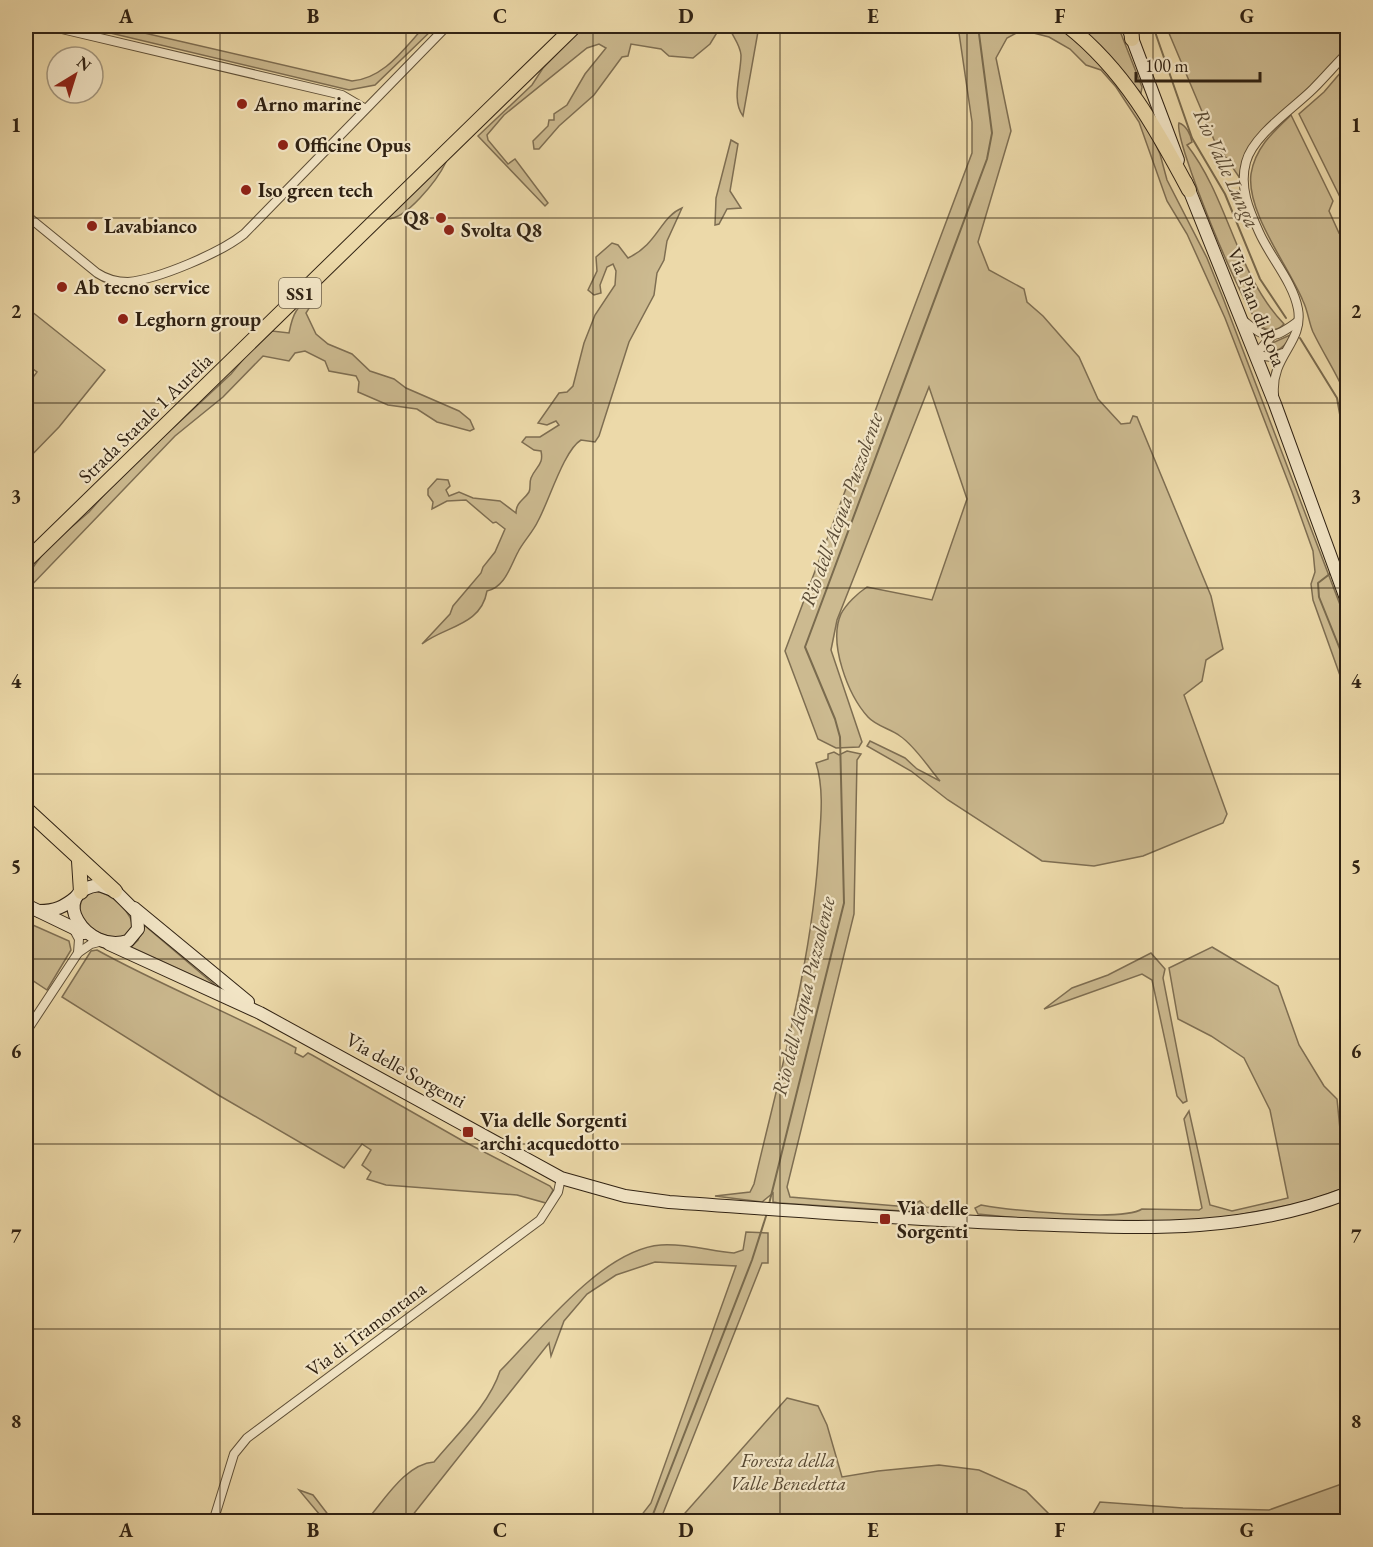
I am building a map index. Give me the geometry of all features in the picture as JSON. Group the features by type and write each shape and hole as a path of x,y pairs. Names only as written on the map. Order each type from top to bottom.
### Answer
{"highway":[{"name":"Strada Statale 1 Aurelia","path":"26,549 562,26"},
{"name":"Strada Statale 1 Aurelia","path":"26,561 575,26"},
{"path":"1068,26 1091,44 1124,81 1159,132 1190,190"},
{"path":"26,809 79,861 114,891"},
{"path":"78,895 79,861"}],"main road":[{"name":"Via Pian di Rota","path":"1130,30 1190,190 1275,404 1347,604"},
{"path":"38,911 52,911 64,907 78,895 99,885 114,891"},
{"name":"Via delle Sorgenti","path":"114,891 260,1013"},
{"path":"78,895 74,904 75,918 90,935"},
{"name":"Via delle Sorgenti","path":"26,905 260,1013 561,1178 643,1200 973,1222 1187,1228 1270,1217 1347,1193"},
{"path":"106,943 128,941 136,933 139,924 132,906"}],"street":[{"path":"49,26 342,95 364,108"},
{"path":"26,215 104,277 126,282 161,273 213,253 244,234 364,108 447,26"},
{"path":"1275,404 1274,374 1284,352 1296,335 1298,322 1296,304 1260,235 1244,195 1246,162 1256,142 1314,89 1347,52"},
{"path":"1241,319 1260,333 1271,337"},
{"path":"1255,355 1271,337 1284,332 1298,322"},
{"path":"1255,355 1272,357 1284,352"},
{"path":"72,927 80,939 78,953"},
{"path":"26,1032 78,953 91,944 106,943"},
{"name":"Via di Tramontana","path":"213,1521 234,1454 247,1438 540,1220 558,1192 561,1178"}],"green space":[{"path":"81,26 114,26 352,81 364,79 384,68 425,26 436,26 375,85 349,90"},
{"path":"584,26 721,26 710,44 693,58 669,56 661,49 631,44 628,56 622,57 594,95 559,126 539,149 534,149 533,141 548,126 549,120 554,120 554,114 567,105 585,74 606,48 599,44 587,48 504,115 487,135 488,140 508,164 515,159 548,203 545,206 478,136 532,85 543,68"},
{"path":"729,26 759,26 743,116 739,110 737,95 741,55"},
{"path":"958,26 1059,26 1086,46 1142,114 1160,154 1167,180 1207,258 1347,623 1347,695 1313,600 1311,584 1315,572 1313,551 1292,492 1225,318 1187,234 1167,201 1139,122 1116,87 1101,70 1086,65 1070,49 1049,37 1022,30 1007,38 996,58 1011,131 978,242 989,270 1024,289 1027,302 1043,316 1079,357 1098,399 1121,424 1130,423 1133,416 1137,417 1211,596 1223,649 1206,660 1202,681 1184,695 1227,814 1223,823 1143,856 1094,866 1042,861 948,800 911,771 867,746 870,741 905,758 917,769 940,781 906,740 868,717 847,682 837,639 841,614 852,599 867,587 932,600 967,499 929,387 837,620 831,650 862,742 859,747 836,748 818,739 785,651 972,153 972,122"},
{"path":"1074,26 1118,26 1142,87 1141,93"},
{"path":"1166,26 1347,26 1347,49 1245,154 1239,177 1214,140"},
{"path":"1347,65 1348,201 1342,201 1299,114 1324,92"},
{"path":"1291,115 1333,201 1329,211 1339,233 1347,231 1347,398 1313,332 1297,287 1262,222 1251,189 1251,174 1256,156 1271,134"},
{"path":"1179,123 1189,133 1192,142 1187,145 1213,189 1254,283 1284,324 1279,328 1269,330 1260,325 1240,290 1198,190 1180,136"},
{"path":"731,140 738,144 730,191 741,208 727,209 719,224 715,225 716,198"},
{"path":"443,161 446,162 442,169 411,207 402,214 385,219"},
{"path":"682,208 667,241 664,260 657,273 654,295 629,342 599,436 595,442 581,440 569,454 536,525 520,548 503,581 487,591 478,612 461,624 422,644 450,614 453,606 481,573 495,552 505,529 496,522 493,523 466,500 447,501 432,509 433,502 428,495 428,489 437,479 448,480 450,486 446,490 449,496 459,492 473,498 500,501 516,513 519,504 529,492 531,478 541,459 541,451 534,450 522,442 526,437 540,437 559,425 556,421 547,425 538,423 559,393 567,392 573,386 584,343 595,315 615,285 616,271 613,264 607,267 600,285 601,293 594,295 588,290 597,271 596,257 612,243 618,245 628,258 646,246 668,218"},
{"path":"315,293 318,294 306,313 316,334 328,344 352,354 370,371 394,379 406,388 459,411 470,420 474,429 470,431 437,422 417,409 388,405 358,392 359,382 356,376 329,371 325,361 305,351 295,353 289,361 263,356 223,397 175,436 26,591 26,577 47,548 89,512 116,481 231,374 250,351 272,331 289,333 296,311"},
{"path":"26,307 105,370 59,427 26,461 26,383 28,384 37,372 26,364"},
{"path":"1290,335 1280,349 1273,352 1264,351 1273,350 1270,344"},
{"path":"847,751 861,754 857,760 854,914 787,1187 790,1197 909,1207 920,1201 926,1207 962,1209 964,1205 969,1212 964,1215 779,1203 773,1202 773,1193 762,1202 715,1196 750,1192 754,1184 794,1016 810,930 816,887 821,814 821,793 816,763 828,759 828,754 834,752 839,755"},
{"path":"95,891 109,896 126,911 133,930 128,937 101,934 79,916 82,900"},
{"path":"26,922 69,941 71,950 47,990 26,976"},
{"path":"144,925 216,986 131,947 138,940"},
{"path":"1212,947 1278,986 1299,1045 1324,1086 1337,1099 1340,1129 1347,1145 1347,1187 1305,1202 1207,1221 1039,1220 978,1214 975,1208 981,1205 1015,1210 1090,1215 1130,1213 1142,1209 1199,1210 1202,1208 1184,1119 1189,1111 1210,1205 1232,1211 1288,1198 1270,1110 1244,1058 1211,1036 1178,1019 1169,968"},
{"path":"97,950 146,976 271,1035 296,1048 295,1053 303,1057 308,1053 312,1055 463,1141 550,1186 553,1190 546,1203 517,1195 386,1185 367,1179 371,1172 362,1165 371,1150 362,1144 344,1168 220,1096 62,997 91,951"},
{"path":"1151,953 1165,969 1163,978 1187,1101 1183,1103 1177,1096 1152,980 1142,974 1044,1009 1072,988 1108,975"},
{"path":"746,1232 768,1233 768,1263 762,1263 660,1521 637,1521 651,1503 736,1266 655,1262 616,1275 587,1294 564,1321 551,1356 549,1343 408,1521 366,1521 404,1476 423,1464 434,1462 488,1396 500,1371 574,1294 595,1276 639,1250 661,1245 688,1246 734,1253 743,1250"},
{"name":"Foresta della Valle Benedetta","path":"787,1398 818,1406 827,1425 842,1477 939,1465 979,1470 1026,1491 1056,1521 678,1521"},
{"path":"1347,1482 1347,1521 1089,1521 1100,1502 1183,1508 1269,1510"},
{"path":"299,1490 313,1495 333,1521 325,1521"}],"waterway":[{"name":"Rio dell'Acqua Puzzolente","path":"769,1204 844,903 840,737 835,719 805,647 987,159 992,133 978,26"},
{"name":"Rio Valle Lunga","path":"1153,26 1192,138 1225,194 1260,279 1286,318"},
{"name":"Rio Valle Lunga","path":"1300,338 1337,398 1345,442 1348,499"},
{"name":"Rio Valle Lunga","path":"1340,570 1348,566"},
{"name":"Rio Valle Lunga","path":"1331,573 1318,583 1319,597 1348,669"},
{"name":"Rio dell'Acqua Puzzolente","path":"650,1522 752,1260 767,1213"}],"place":[{"name":"Arno marine","path":"242,104"},
{"name":"Officine Opus","path":"283,145"},
{"name":"Iso green tech","path":"246,190"},
{"name":"Q8","path":"441,218"},
{"name":"Lavabianco","path":"92,226"},
{"name":"Svolta Q8","path":"449,230"},
{"name":"Ab tecno service","path":"62,287"},
{"name":"Leghorn group","path":"123,319"},
{"name":"Via delle Sorgenti archi acquedotto","path":"468,1132"},
{"name":"Via delle Sorgenti","path":"885,1219"}]}
